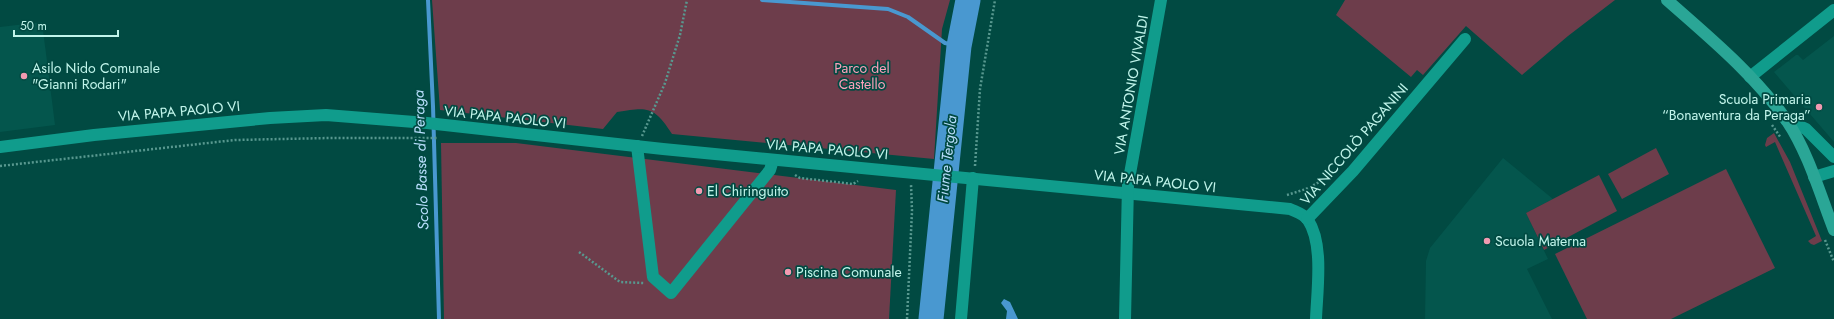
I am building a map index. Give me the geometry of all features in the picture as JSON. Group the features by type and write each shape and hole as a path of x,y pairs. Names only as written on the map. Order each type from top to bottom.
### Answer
{"main road":[{"path":"1667,0 1750,77 1786,120 1794,133 1814,177 1834,230"}],"street":[{"name":"VIA ANTONIO VIVALDI","path":"1125,319 1128,193 1161,0"},
{"path":"1750,77 1834,10"},
{"name":"VIA NICCOLÒ PAGANINI","path":"1316,319 1317,248 1315,236 1307,219 1353,171 1465,39"},
{"name":"VIA PAPA PAOLO VI","path":"0,147 94,135 270,118 326,115 427,123 773,160 959,177 974,173 1128,193 1290,209 1299,212 1307,219"},
{"path":"1786,120 1806,130 1834,157"},
{"path":"637,146 653,277 671,293 770,170 773,160"},
{"path":"1814,177 1834,171"},
{"path":"961,319 974,173"}],"path":[{"path":"637,146 665,83 680,35 687,0"},
{"path":"974,173 980,89 995,0"},
{"path":"0,166 235,140 428,138"},
{"path":"967,167 974,173"},
{"path":"1140,167 1142,174 1152,184"},
{"path":"1281,196 1306,189 1328,177"},
{"path":"907,319 912,211 911,188"},
{"path":"1825,239 1834,262"},
{"path":"579,252 620,282 660,283"}],"shaded area":[{"name":"Asilo Nido Comunale \"Gianni Rodari\"","path":"42,22 55,125 0,132 0,27"},
{"name":"Scuola Primaria “Bonaventura da Peraga”","path":"1834,36 1834,142 1774,72 1796,55 1803,60"},
{"name":"Scuola Materna","path":"1503,158 1553,199 1526,213 1548,259 1527,269 1552,319 1425,319 1426,261 1430,248"}],"green space":[{"name":"Parco del Castello","path":"432,0 950,0 942,29 934,159 672,134 655,113 643,109 617,112 603,129 440,110"},
{"path":"1345,0 1615,0 1568,36 1522,75 1466,26 1423,75 1417,70 1411,77 1336,15"},
{"path":"1774,133 1790,162 1822,241 1814,245 1808,241 1816,236 1775,142 1766,147 1765,145 1767,138"},
{"path":"441,143 516,143 896,190 889,319 444,319"},
{"path":"1656,148 1669,174 1622,199 1608,174"},
{"path":"1726,169 1775,268 1671,319 1587,319 1555,254"},
{"path":"1599,175 1617,211 1544,250 1526,213"}],"water":[{"path":"1004,299 1010,302 1018,319 1006,319 1007,311 1001,303"}],"waterway":[{"name":"Scolo Basse di Peraga","path":"428,0 433,106 439,319"},
{"path":"762,0 888,9 908,17 945,43 959,46"},
{"name":"Fiume Tergola","path":"931,319 959,46 968,0"}],"place":[{"name":"Asilo Nido Comunale \"Gianni Rodari\"","path":"24,76"},
{"name":"Scuola Primaria “Bonaventura da Peraga”","path":"1819,107"},
{"name":"El Chiringuito","path":"699,191"},
{"name":"Scuola Materna","path":"1487,241"},
{"name":"Piscina Comunale","path":"788,272"}]}
